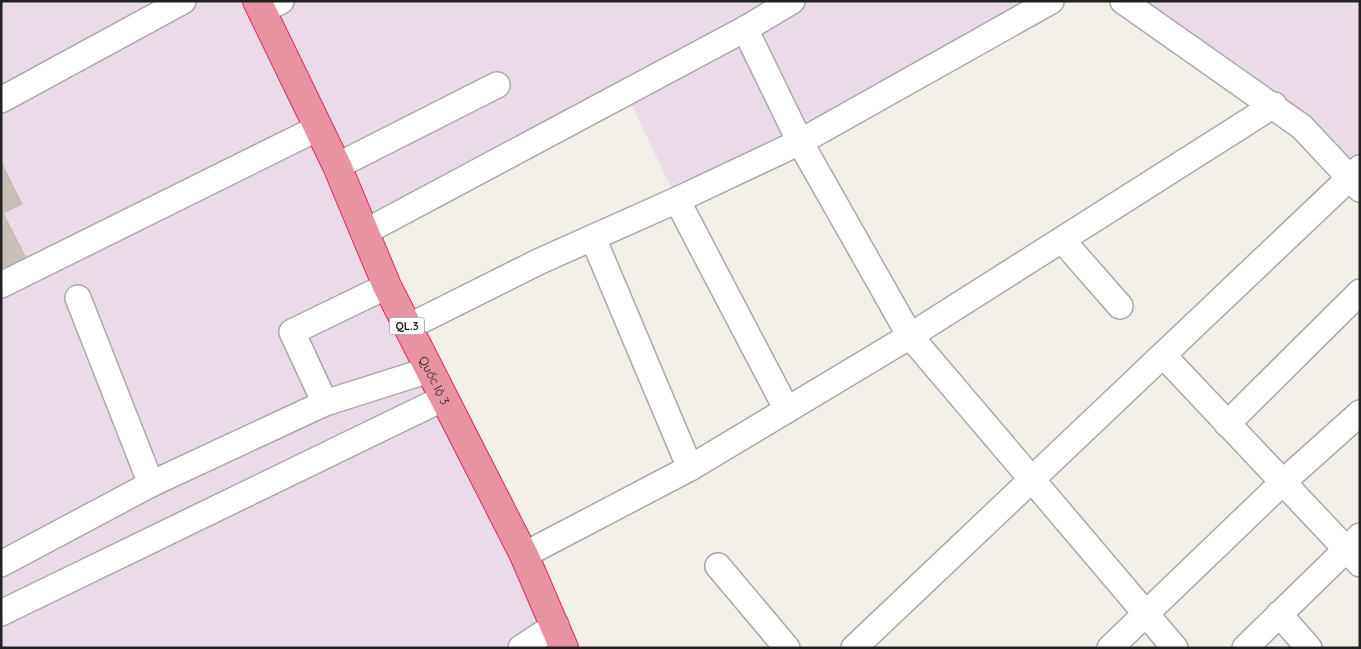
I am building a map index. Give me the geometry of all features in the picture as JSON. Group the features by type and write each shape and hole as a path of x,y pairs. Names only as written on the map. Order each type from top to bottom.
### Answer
{"highway":[{"name":"Quốc lộ 3","path":"266,4 318,128 338,166 388,286 524,555 560,636"}],"street":[{"path":"365,232 745,30 792,1"},
{"path":"408,327 538,262 677,200 800,142 1051,1"},
{"path":"854,648 1163,355 1356,178 1302,126 1123,1"},
{"path":"1,100 178,2"},
{"path":"745,30 800,142 910,336 1175,648"},
{"path":"338,166 497,86"},
{"path":"524,555 690,468 787,410 910,336 1274,105"},
{"path":"1,285 318,128"},
{"path":"677,200 787,410"},
{"path":"593,238 690,468"},
{"path":"1062,240 1120,306"},
{"path":"325,403 292,332 388,286"},
{"path":"1227,424 1360,292"},
{"path":"78,298 151,484"},
{"path":"1163,355 1283,482 1355,549 1279,614 1245,648"},
{"path":"1,564 151,484 325,403 429,370"},
{"path":"1,614 444,398"},
{"path":"1110,648 1283,482 1360,414"},
{"path":"718,566 787,648"},
{"path":"1279,614 1309,648"},
{"path":"521,648 560,636"}],"shaded area":[{"path":"1,1 1051,1 677,200 626,93 368,231 563,648 1,648"},
{"path":"1123,1 1360,1 1360,168"}],"building":[{"path":"1,162 22,204 3,213 29,264 1,278"}]}
